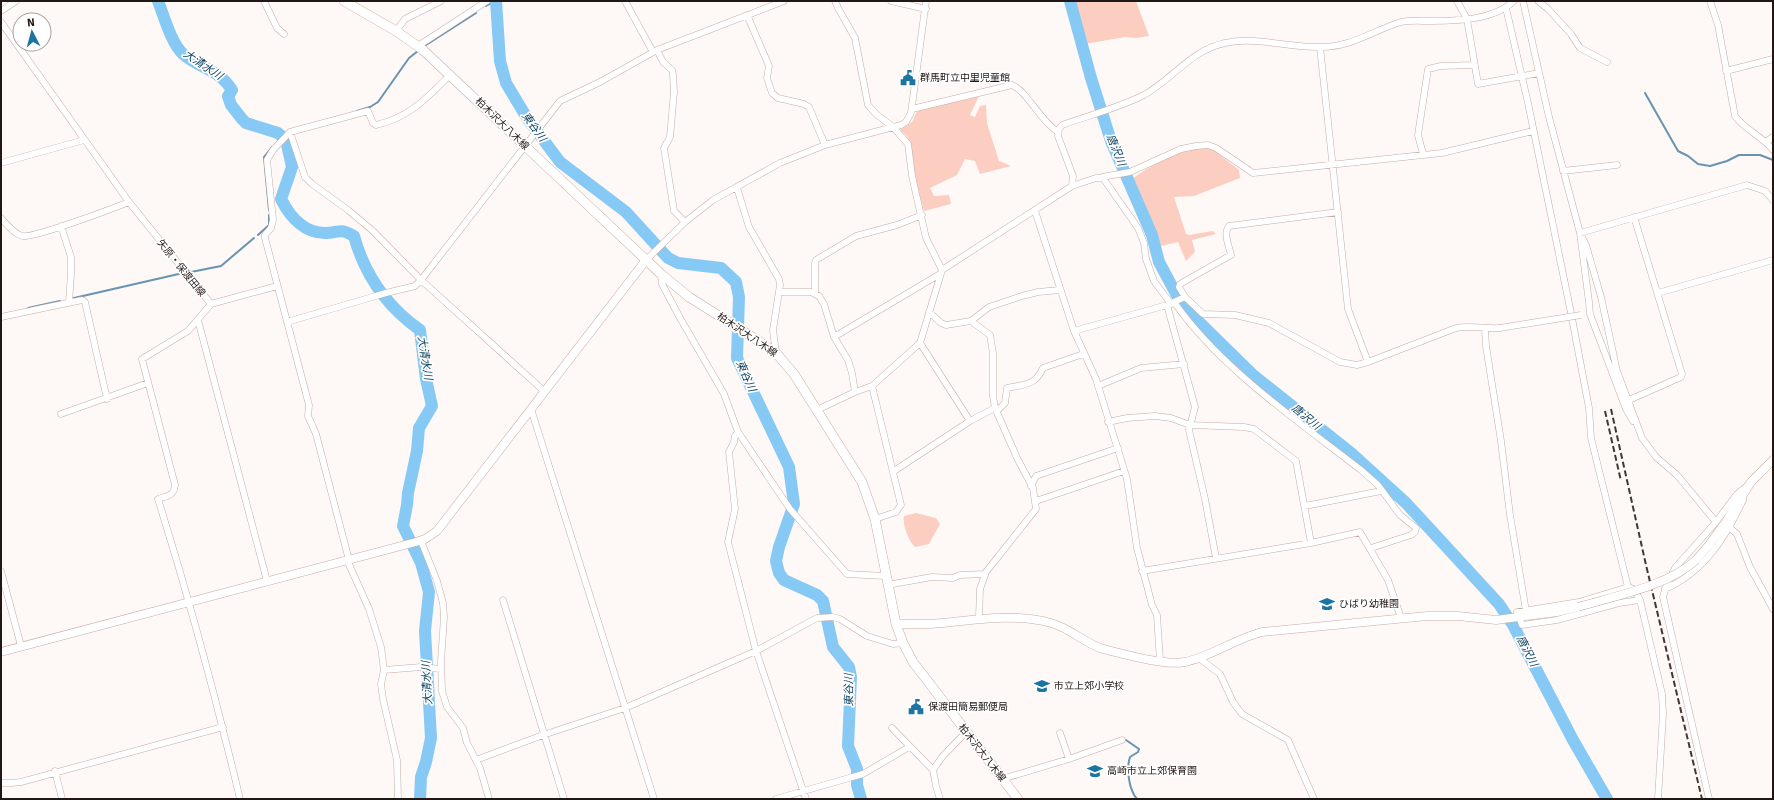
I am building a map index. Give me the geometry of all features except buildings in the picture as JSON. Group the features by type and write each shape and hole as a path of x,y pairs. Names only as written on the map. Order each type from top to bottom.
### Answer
{"main road":[{"name":"柏木沢大八木線","path":"344,1 396,31 418,46 451,74 524,146 661,274 689,297 776,353 794,374 858,474 866,492 875,519 886,581 902,643 913,662 1018,799"}],"street":[{"path":"1,10 16,1"},
{"path":"264,1 277,28 284,34"},
{"path":"396,31 405,19 441,1"},
{"path":"625,1 655,51 663,62 672,70 674,92 670,138 664,148 674,211 685,222"},
{"path":"287,322 415,286 560,101 600,82 655,51 784,1"},
{"path":"817,410 855,392 872,386 920,342 941,272 938,260 928,243 912,176 908,144 893,127 868,106 855,38 838,8 836,1"},
{"path":"891,1 926,9"},
{"path":"1,652 404,545 418,541 437,531 646,260 685,222 713,200 780,163 825,145 901,125 906,122 912,109 926,1"},
{"path":"1457,1 1467,19 1478,84 1539,73"},
{"path":"1058,132 1062,125 1109,110 1145,94 1156,87 1190,58 1223,43 1248,40 1320,47 1346,45 1407,21 1447,21 1467,19 1487,15 1506,8 1514,1"},
{"path":"1522,1 1580,233 1590,314 1626,409 1638,426"},
{"path":"1538,1 1548,9 1571,34 1580,48 1607,62"},
{"path":"1710,1 1718,24 1735,116 1740,122 1766,141 1773,150"},
{"path":"418,46 484,2"},
{"path":"1506,8 1522,77 1590,408 1591,438 1628,587"},
{"path":"747,15 770,66 767,78 772,93 778,98 804,104 809,107 825,145"},
{"name":"矢原・保渡田線","path":"1,22 129,202 211,304 278,286"},
{"path":"1320,47 1348,309 1368,362"},
{"path":"1726,71 1773,59"},
{"path":"1423,154 1418,136 1428,69 1441,66 1474,65"},
{"path":"398,799 397,760 381,684 384,670 381,647 369,609 348,560 316,434 308,416 309,405 265,235 271,228 273,220 267,160 279,143 289,133 368,111 373,123 378,125 399,117 420,106 451,74"},
{"path":"912,109 1012,85 1019,90 1050,127 1058,132 1073,176 1072,186"},
{"path":"834,337 941,272 1072,186 1102,177 1130,172 1181,150 1196,146 1208,145 1216,148 1253,173 1442,153 1533,131"},
{"path":"289,133 305,177 373,231 421,280 544,391"},
{"path":"1766,141 1773,137"},
{"path":"1,163 84,140"},
{"path":"1564,172 1617,165"},
{"path":"1102,177 1138,228 1144,243 1146,259 1154,281 1188,322 1244,378 1378,485 1380,491 1398,513 1415,527 1416,530 1411,535 1371,548"},
{"path":"1580,233 1747,185 1765,191 1773,200"},
{"path":"736,188 749,227 779,279 780,285 773,330 776,353"},
{"path":"1,218 22,236 29,236 129,202"},
{"path":"1035,210 1074,331 1098,386 1108,422 1118,448 1132,510 1137,548 1142,571 1157,615 1160,661"},
{"path":"1338,212 1229,226 1226,229 1226,234 1231,255 1180,284 1179,287 1184,297 1203,314 1235,315 1269,323 1340,362 1357,365 1456,328 1500,328 1590,314"},
{"path":"815,294 816,260 856,236 896,225 922,215"},
{"path":"1629,400 1681,377 1682,374 1634,217"},
{"path":"61,226 70,257 72,274 69,302"},
{"path":"1580,233 1589,255 1608,325 1617,371 1642,438 1656,457 1677,475 1716,522"},
{"path":"1658,293 1773,260"},
{"path":"661,274 662,284 724,394 738,432 790,509 847,574 886,581 932,577 953,578 960,575 985,574"},
{"path":"929,312 941,323 946,325 971,321 989,307 1038,292 1060,290"},
{"path":"779,292 811,292 815,294 824,304 834,337 848,360 855,392"},
{"path":"1074,331 1172,303 1184,297"},
{"path":"1,318 82,300 87,306 107,399"},
{"path":"1172,303 1184,364 1195,407 1189,430 1205,499 1216,558"},
{"path":"211,304 188,331 142,360 175,485 171,495 158,499 190,601 240,799"},
{"path":"198,320 267,581"},
{"path":"971,321 990,335 993,353 993,396 996,410 1018,460 1032,486 1036,501 1034,512 1022,525 985,574 980,589 980,618"},
{"path":"1485,329 1486,346 1501,441 1510,515 1526,611"},
{"path":"920,342 970,421"},
{"path":"894,471 970,421 996,410 1005,403 1007,388 1031,383 1039,378 1043,368 1083,354"},
{"path":"1098,386 1141,368 1184,364"},
{"path":"61,414 107,399 148,383"},
{"path":"872,386 894,471 901,505 896,512 875,519"},
{"path":"531,409 654,799"},
{"path":"1108,422 1127,418 1155,416 1171,418 1190,426 1244,427 1254,429 1261,433 1272,444 1296,461 1311,543"},
{"path":"738,432 729,452 735,509 728,542 756,651 806,799"},
{"path":"1032,486 1036,476 1118,448"},
{"path":"1709,799 1664,603 1665,589 1671,573 1716,522 1737,494 1773,460"},
{"path":"1036,501 1124,471"},
{"path":"1665,589 1694,572 1708,558 1730,528 1751,482"},
{"path":"896,624 930,624 1000,617 1050,622 1068,629 1093,646 1102,649 1177,664 1199,658 1240,639 1262,632 1427,616 1458,616 1496,620 1557,612 1665,580 1683,571 1696,560 1709,545 1751,482"},
{"path":"1304,506 1380,491"},
{"path":"1730,528 1737,534 1750,567 1773,609"},
{"path":"1142,571 1311,543 1360,532 1371,548 1388,580 1401,618"},
{"path":"418,541 437,581 443,603 444,624 441,669 442,691 447,706 459,722 467,743 476,760 489,799"},
{"path":"1683,559 1694,572"},
{"path":"1,571 21,646"},
{"path":"1640,600 1619,603 1557,620 1522,625 1517,618 1517,612 1579,602 1628,587 1634,589 1640,600 1662,694 1663,714 1658,799"},
{"path":"502,600 564,799"},
{"path":"476,760 543,735 626,708 756,651 821,617 840,619 867,636 882,642 892,644 902,643"},
{"path":"1199,658 1220,674 1234,702 1242,714 1288,740 1314,799"},
{"path":"384,670 422,667 441,669"},
{"path":"1,783 12,784 20,782 55,771 223,727"},
{"path":"892,728 933,770 940,799"},
{"path":"933,770 942,757 966,732"},
{"path":"1060,733 1070,759"},
{"path":"1002,779 1070,759 1122,740"},
{"path":"776,799 863,774 910,747"},
{"path":"55,771 62,799"}],"shaded area":[{"path":"1070,1 1136,1 1149,36 1136,38 1125,37 1085,44"},
{"path":"979,96 970,115 975,117 980,106 986,105 987,123 999,161 1011,166 980,174 975,161 965,159 957,175 930,188 934,196 949,195 951,204 924,211 914,175 914,163 907,136 900,130 912,122 918,109"},
{"path":"1197,148 1211,148 1239,170 1240,178 1194,196 1174,197 1186,234 1189,235 1213,231 1216,234 1192,240 1195,252 1186,261 1178,242 1161,246 1141,214 1129,181 1161,161"},
{"path":"916,513 936,518 940,524 929,544 915,547 906,533 904,516"}],"waterway":[{"name":"大清水川","path":"158,1 171,36 179,49 189,59 215,73 227,83 232,90 228,96 231,105 242,119 246,123 278,133 286,140 292,167 281,199 289,212 299,223 312,231 319,233 343,231 354,236 364,264 378,289 397,311 420,330 426,379 432,406 419,428 417,451 403,526 421,563 429,592 425,631 431,738 421,777 420,799"},
{"path":"486,6 495,1"},
{"name":"東谷川","path":"496,1 500,61 506,83 527,118 560,162 626,212 668,258 678,263 721,268 736,282 739,297 737,358 789,467 794,504 779,547 776,561 779,573 784,580 817,595 823,601 833,647 849,667 851,677 848,746 857,769 857,785 861,799"},
{"name":"唐沢川","path":"1070,1 1091,78 1111,141 1152,235 1159,262 1181,303 1253,375 1351,453 1406,503 1499,604 1513,625 1573,740 1607,799"},
{"path":"426,45 476,13"},
{"path":"357,111 370,107 378,102 409,58 418,51"},
{"path":"1645,93 1678,151 1688,156 1698,164 1710,166 1727,161 1739,155 1760,155 1773,160"},
{"path":"269,210 264,157 272,147"},
{"path":"258,235 269,225 269,215"},
{"path":"191,272 221,266 254,238"},
{"path":"74,298 183,273"},
{"path":"28,308 60,301"},
{"path":"1126,740 1139,749 1138,752 1130,757 1128,767 1130,785 1137,799"}],"railway":[{"path":"1611,409 1646,565 1702,799"},
{"path":"1605,411 1621,481"}],"place":[{"name":"群馬町立中里児童館","path":"908,78"},
{"name":"ひばり幼稚園","path":"1327,604"},
{"name":"市立上郊小学校","path":"1042,686"},
{"name":"保渡田簡易郵便局","path":"916,707"},
{"name":"高崎市立上郊保育園","path":"1095,771"}]}
